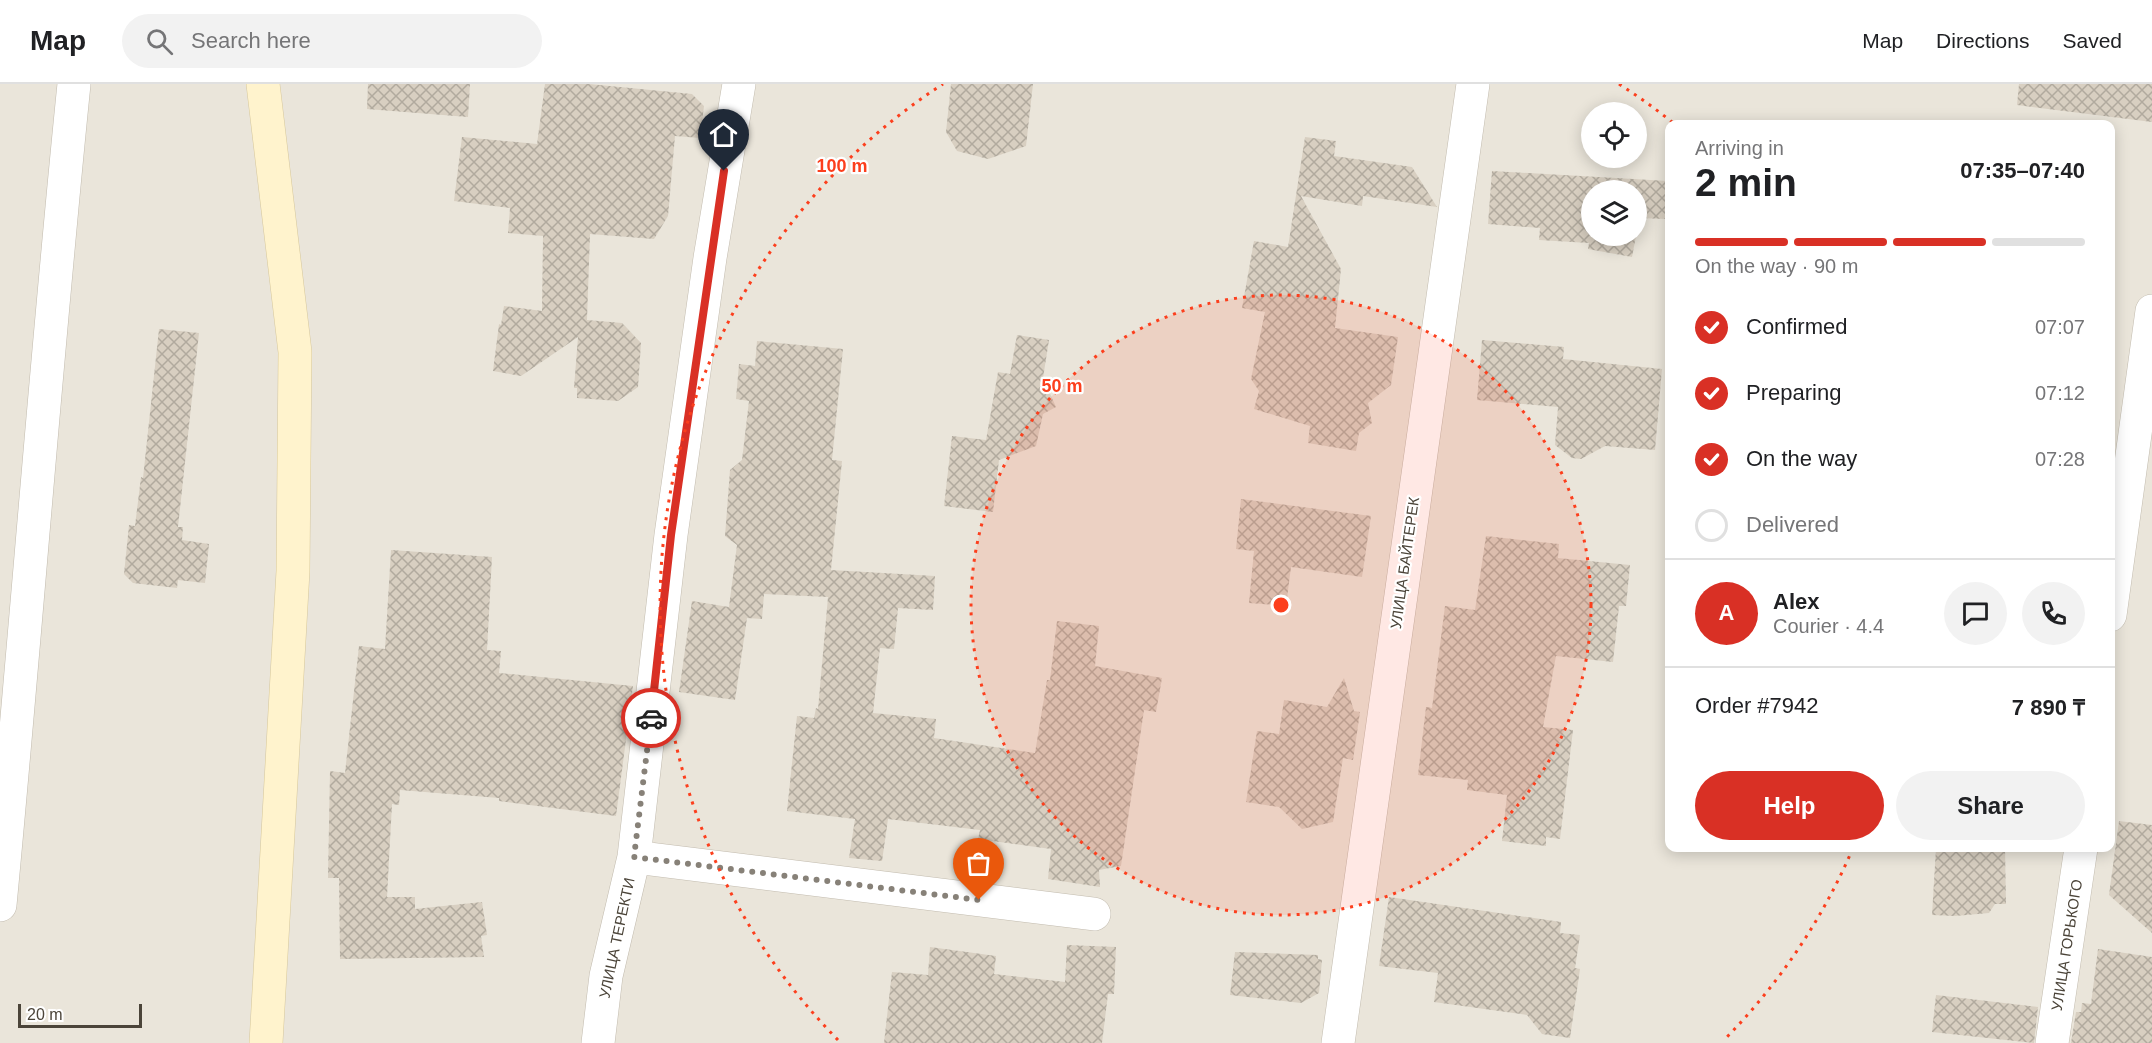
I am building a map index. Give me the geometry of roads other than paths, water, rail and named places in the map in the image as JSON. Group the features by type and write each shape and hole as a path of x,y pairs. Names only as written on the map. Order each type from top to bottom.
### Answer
{"main road":[{"path":"263,84 295,352 293,572 266,1043"}],"street":[{"path":"0,905 21,690 49,328 74,84"},
{"name":"УЛИЦА ТЕРЕКТИ","path":"598,1043 606,976 634,857 673,523 710,258 739,84"},
{"name":"УЛИЦА БАЙТЕРЕК","path":"1338,1043 1473,84"},
{"path":"2115,579 2152,311"},
{"name":"УЛИЦА ГОРЬКОГО","path":"2052,1043 2080,852"},
{"path":"634,857 1094,914"}]}
